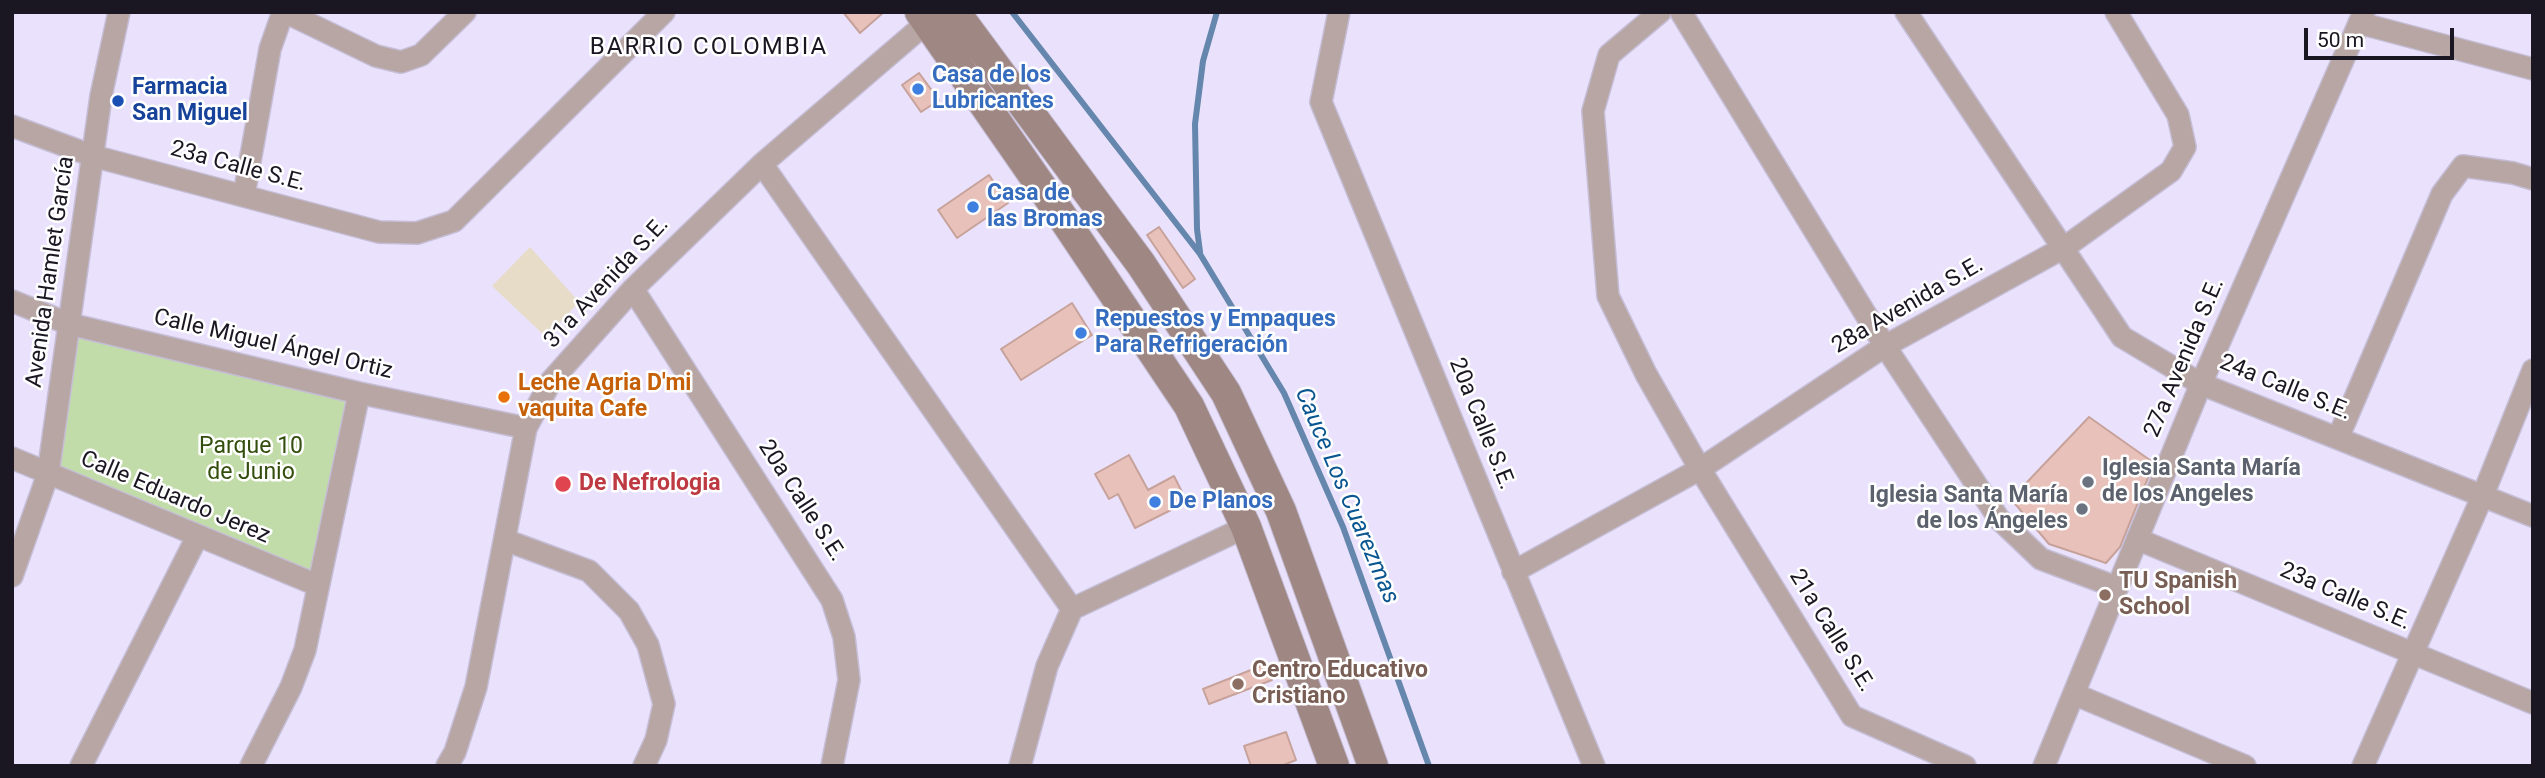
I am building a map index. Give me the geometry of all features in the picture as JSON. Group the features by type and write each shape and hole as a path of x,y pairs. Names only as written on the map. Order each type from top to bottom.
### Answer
{"main road":[{"path":"955,12 1141,264 1226,393 1281,511 1373,766"},
{"path":"929,15 1189,406 1247,527 1334,766"}],"street":[{"name":"Avenida Hamlet García","path":"12,576 48,474 101,96 119,12"},
{"path":"244,195 270,49 284,12 376,56 401,62 421,55 464,12"},
{"name":"23a Calle S.E.","path":"12,127 93,156 379,232 417,233 454,221 664,12"},
{"name":"20a Calle S.E.","path":"1339,12 1321,102 1594,766"},
{"name":"21a Calle S.E.","path":"1660,12 1609,55 1593,111 1608,296 1646,374 1700,469 1852,716 1965,766"},
{"path":"1681,12 1885,346 1999,519 2041,559 2116,587"},
{"name":"24a Calle S.E.","path":"1906,12 2065,247 2122,337 2201,384 2533,516"},
{"name":"28a Avenida S.E.","path":"1513,572 1700,469 1885,346 2065,247 2171,171 2185,147 2178,115 2116,12"},
{"name":"31a Avenida S.E.","path":"447,766 476,687 526,428 551,381 633,289 762,164 929,15"},
{"path":"2362,18 2533,69"},
{"name":"27a Avenida S.E.","path":"2044,766 2201,384 2362,18"},
{"path":"762,164 1073,609"},
{"path":"2338,438 2442,194 2463,166 2513,173 2533,179"},
{"name":"20a Calle S.E.","path":"633,289 832,600 844,637 849,680 832,766"},
{"name":"Calle Miguel Ángel Ortiz","path":"12,301 69,324 359,393 526,428"},
{"path":"2363,766 2483,495 2533,370"},
{"path":"251,766 291,687 305,650 359,393"},
{"name":"Calle Eduardo Jerez","path":"12,458 317,585"},
{"path":"1020,766 1047,666 1073,609 1247,527"},
{"path":"81,766 197,537"},
{"name":"23a Calle S.E.","path":"2137,539 2533,703"},
{"path":"505,540 589,571 629,611 648,645 664,704 656,740 644,766"},
{"path":"2074,694 2245,766"}],"shaded area":[{"path":"530,247 579,302 546,337 492,286"}],"green space":[{"name":"Parque 10 de Junio","path":"69,324 359,393 317,585 48,474"}],"building":[{"path":"843,12 884,12 860,33"},
{"name":"Casa de los Lubricantes","path":"919,73 939,100 921,112 902,85"},
{"name":"Casa de las Bromas","path":"989,175 1008,203 957,238 938,210"},
{"path":"1159,227 1195,279 1183,288 1147,235"},
{"path":"1072,303 1092,335 1021,380 1001,349"},
{"name":"Iglesia Santa María de los Angeles","path":"2089,417 2154,463 2120,547 2106,563 2049,544 2011,499"},
{"path":"1129,455 1148,490 1174,476 1187,502 1135,528 1118,494 1109,499 1095,474"},
{"name":"Centro Educativo Cristiano","path":"1266,664 1272,680 1209,704 1203,689"},
{"path":"1286,732 1296,760 1281,766 1251,766 1244,746"}],"waterway":[{"name":"Cauce Los Cuarezmas","path":"1012,12 1200,254 1284,393 1343,527 1429,766"},
{"path":"1200,252 1195,124 1203,61 1217,12"}],"place":[{"name":"Casa de los Lubricantes","path":"918,89"},
{"name":"Farmacia San Miguel","path":"118,101"},
{"name":"Casa de las Bromas","path":"973,207"},
{"name":"Repuestos y Empaques Para Refrigeración","path":"1081,333"},
{"name":"Leche Agria D'mi vaquita Cafe","path":"504,397"},
{"name":"Iglesia Santa María de los Angeles","path":"2088,482"},
{"name":"De Nefrologia","path":"563,484"},
{"name":"De Planos","path":"1155,502"},
{"name":"Iglesia Santa María de los Ángeles","path":"2082,509"},
{"name":"TU Spanish School","path":"2105,595"},
{"name":"Centro Educativo Cristiano","path":"1238,684"}],"district":[{"name":"BARRIO COLOMBIA","path":"709,48"}]}
